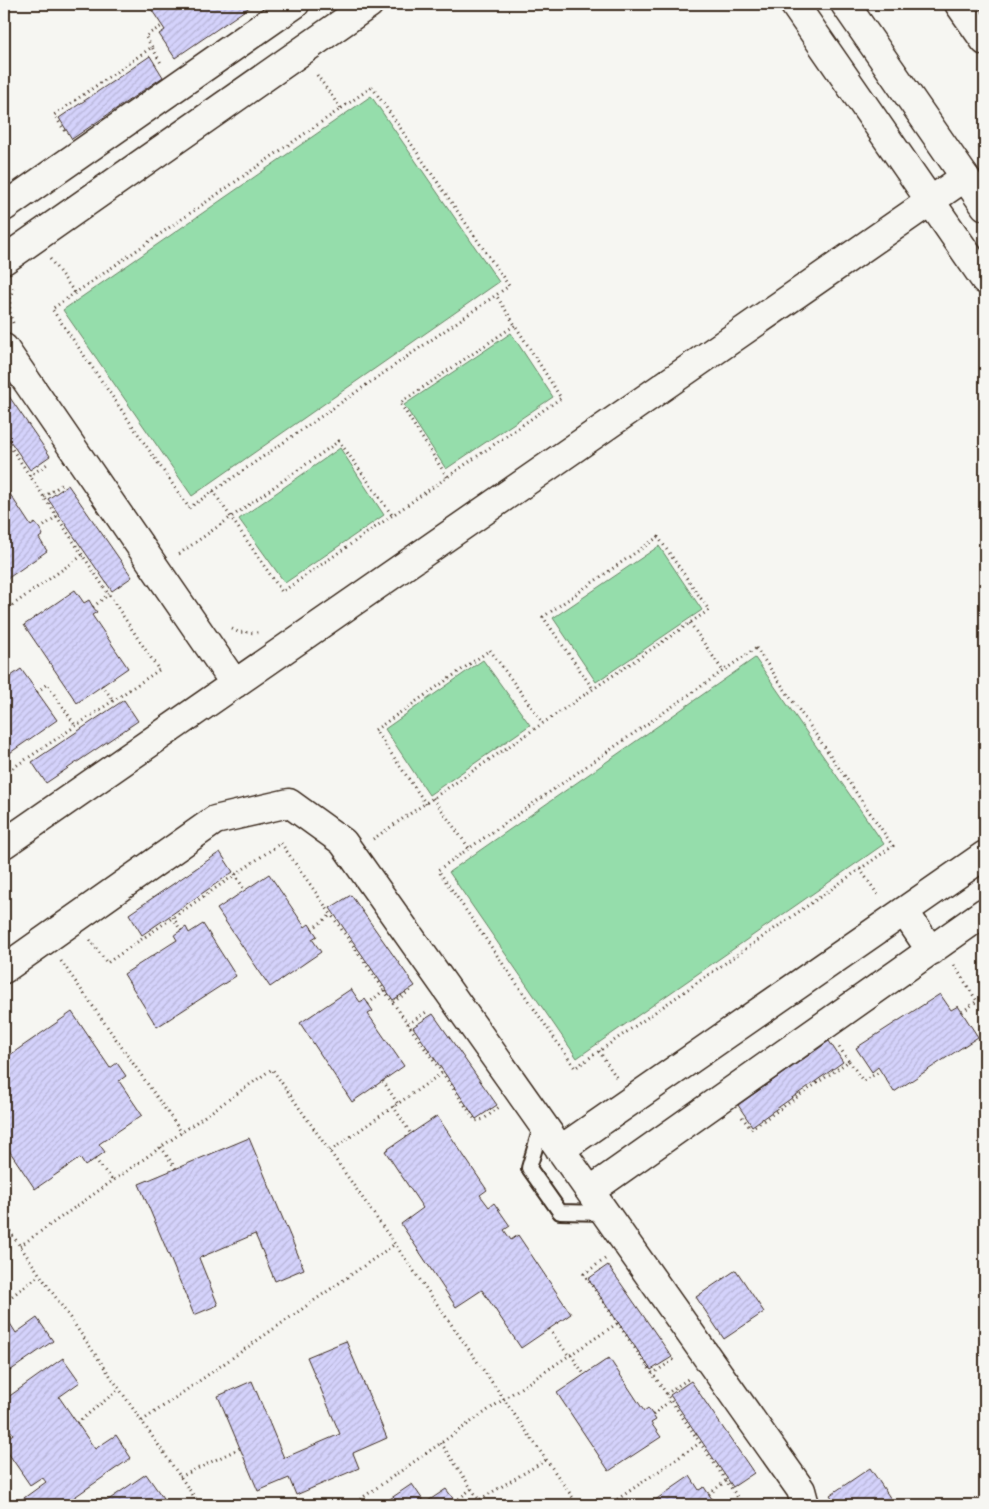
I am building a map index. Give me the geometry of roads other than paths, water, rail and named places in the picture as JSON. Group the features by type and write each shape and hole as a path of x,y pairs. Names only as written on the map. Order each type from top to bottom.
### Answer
{"street":[{"path":"9,272 312,61 369,4"},
{"path":"794,4 985,280"},
{"path":"845,4 985,206"},
{"path":"960,4 985,41"},
{"path":"4,207 289,8 312,61"},
{"path":"4,844 966,177"},
{"path":"9,338 235,684"},
{"path":"4,969 215,820 289,803 343,842 800,1490 805,1505"},
{"path":"560,1150 892,905 985,854"},
{"path":"892,905 941,956"},
{"path":"597,1202 941,956 985,912"}],"lane":[{"path":"542,1124 529,1168 560,1212 597,1202"}]}
